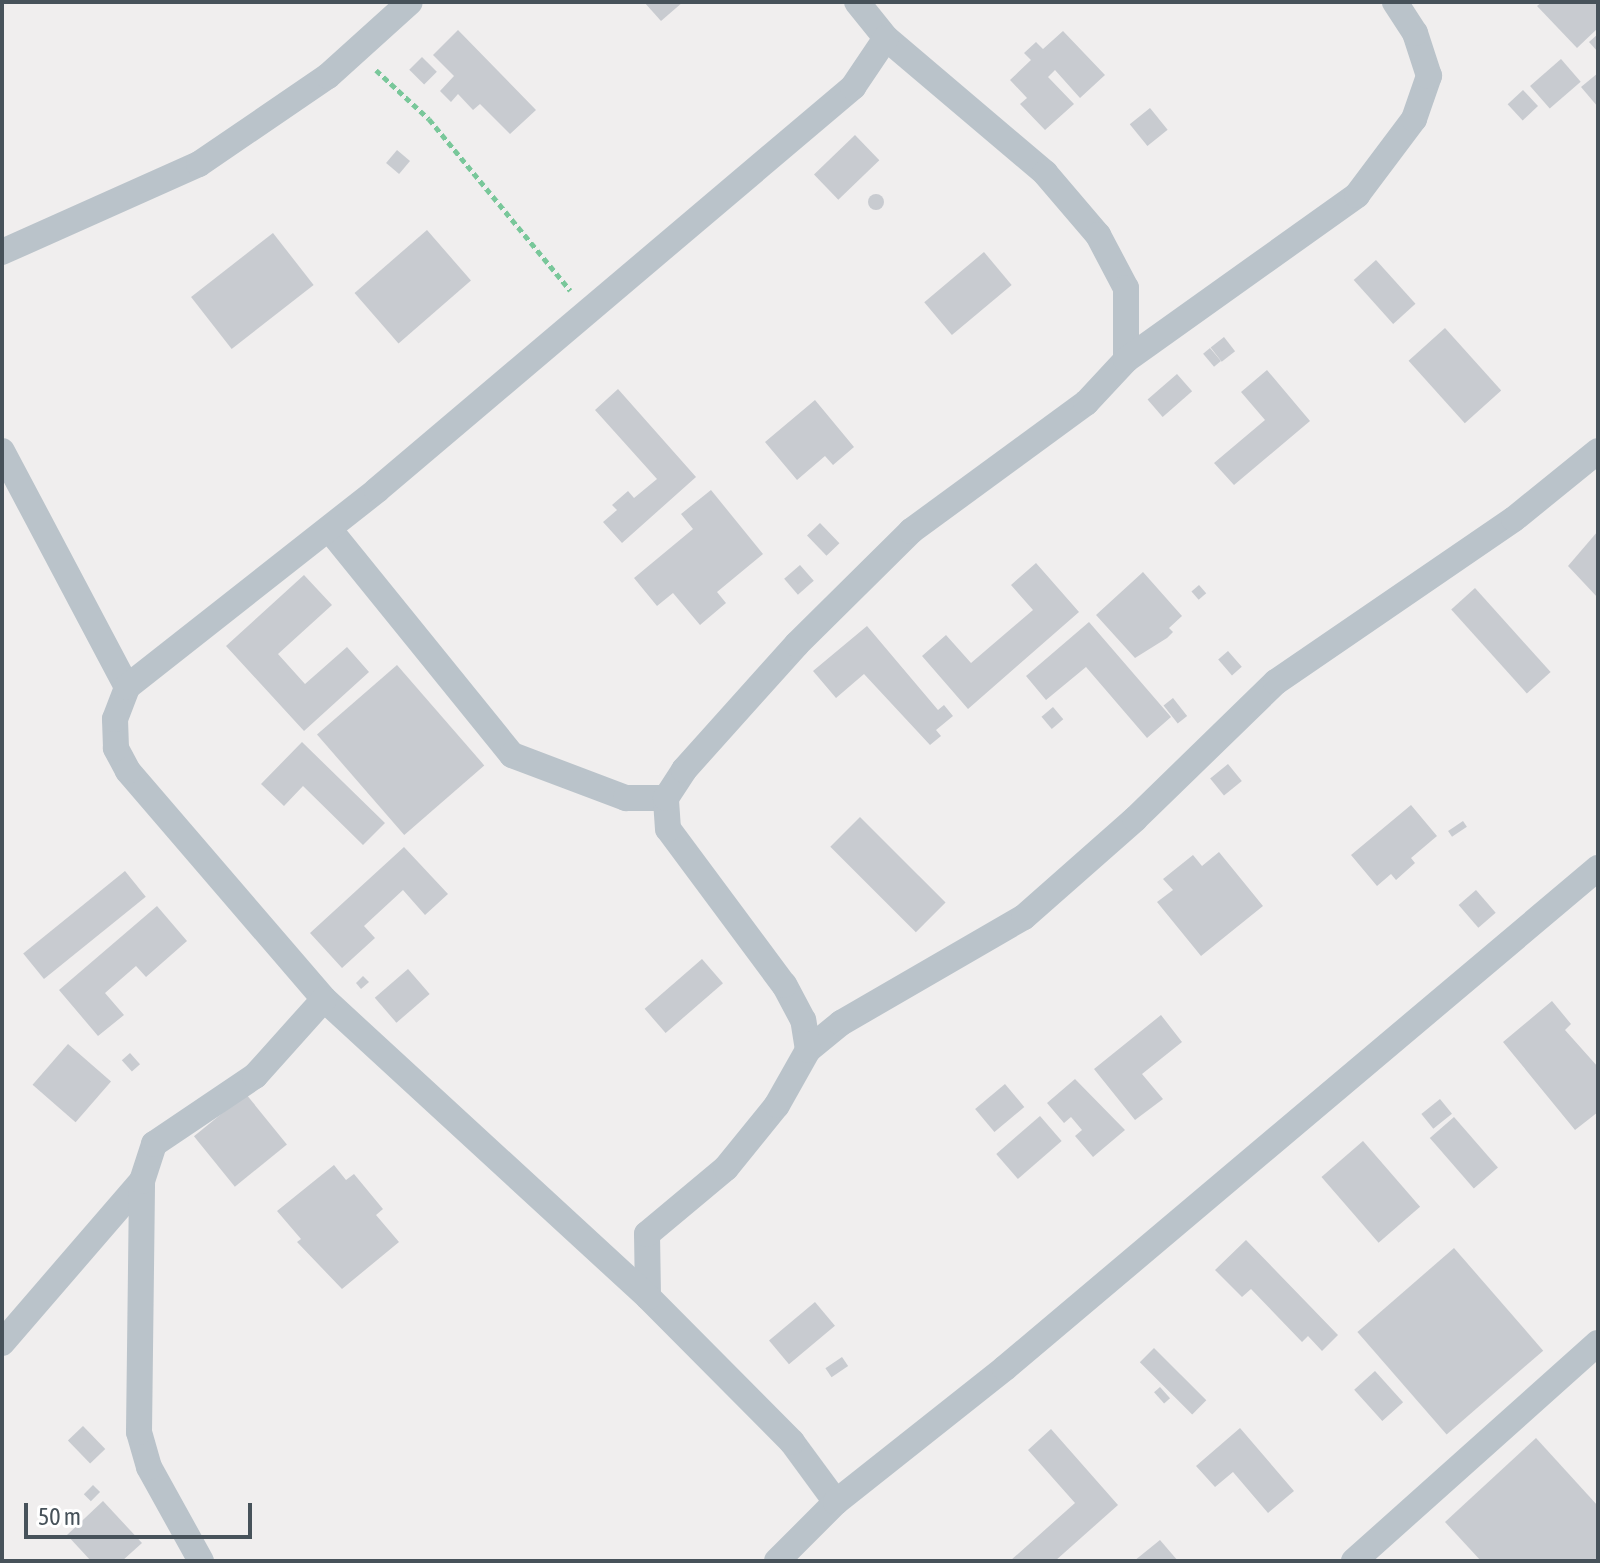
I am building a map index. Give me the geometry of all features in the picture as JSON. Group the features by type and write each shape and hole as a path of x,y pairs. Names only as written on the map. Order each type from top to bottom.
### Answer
{"street":[{"path":"2,252 199,164 357,53 410,2"},
{"path":"857,2 886,38 1045,173 1098,235 1126,288 1126,360"},
{"path":"808,1050 803,1020 784,985 743,923 668,829 666,798 684,770 865,573 911,531 1086,403 1126,360 1357,195 1414,119 1429,76 1415,33 1395,2"},
{"path":"836,1502 792,1442 648,1297 324,999 128,771 116,748 115,719 127,687 329,529 853,87 886,38"},
{"path":"2,451 127,687"},
{"path":"648,1297 647,1234 726,1168 777,1105 808,1050 841,1023 1024,917 1135,819 1276,682 1514,519 1598,451"},
{"path":"329,529 512,755 547,773 626,798 666,798"},
{"path":"777,1561 836,1502 1005,1368 1598,868"},
{"path":"201,1561 149,1467 139,1432 142,1181 154,1144 255,1076 324,999"},
{"path":"2,1343 142,1181"},
{"path":"1354,1561 1598,1343"}],"path":[{"path":"357,53 429,119 586,311"}],"building":[{"path":"644,2 683,2 661,21"},
{"path":"1542,2 1598,2 1598,28 1577,48 1537,6"},
{"path":"458,30 536,110 510,134 480,104 473,110 458,94 451,102 440,91 454,76 433,55"},
{"path":"1063,31 1105,75 1080,98 1055,70 1048,77 1074,104 1045,130 1020,104 1027,98 1010,80 1031,60 1024,53 1036,42 1043,49"},
{"path":"1598,34 1598,52 1589,42"},
{"path":"422,57 437,72 424,85 409,70"},
{"path":"1561,59 1581,82 1550,109 1530,86"},
{"path":"1598,73 1598,107 1581,87"},
{"path":"1523,90 1538,106 1523,120 1508,104"},
{"path":"1150,108 1168,130 1147,146 1130,124"},
{"path":"855,135 879,160 838,200 814,175"},
{"path":"397,150 410,161 399,174 386,163"},
{"path":"876,194 884,202 876,210 868,202"},
{"path":"427,230 471,281 399,344 355,293"},
{"path":"273,233 314,285 232,349 191,297"},
{"path":"984,252 1012,285 952,335 924,302"},
{"path":"1376,260 1415,304 1393,324 1354,280"},
{"path":"1445,328 1501,390 1465,423 1409,361"},
{"path":"1224,337 1235,351 1222,362 1211,347"},
{"path":"1210,348 1221,361 1214,367 1203,354"},
{"path":"1267,370 1310,421 1234,485 1214,463 1265,420 1241,392"},
{"path":"1177,374 1192,391 1163,417 1148,400"},
{"path":"618,389 696,477 622,543 603,522 617,510 612,505 628,491 634,498 657,479 595,410"},
{"path":"815,400 854,447 833,465 825,456 797,480 765,442"},
{"path":"711,490 763,554 717,592 726,603 700,625 673,593 657,606 634,578 693,529 681,514"},
{"path":"820,523 839,543 827,556 807,536"},
{"path":"1598,531 1598,598 1568,566"},
{"path":"1036,563 1079,612 968,709 922,656 946,635 971,663 1033,610 1011,585"},
{"path":"800,565 814,581 798,595 784,579"},
{"path":"1143,572 1182,616 1169,628 1173,632 1167,638 1135,658 1096,615"},
{"path":"304,575 332,605 278,654 305,684 347,647 369,672 304,731 226,646"},
{"path":"1199,585 1206,593 1199,600 1191,592"},
{"path":"1475,588 1551,672 1527,693 1451,609"},
{"path":"1089,622 1171,717 1147,738 1086,667 1046,700 1026,676"},
{"path":"867,626 938,710 944,705 953,716 936,730 941,736 930,745 864,674 836,698 813,671"},
{"path":"1228,651 1242,667 1232,675 1218,660"},
{"path":"397,665 484,765 404,835 317,735"},
{"path":"1173,698 1187,716 1178,724 1164,705"},
{"path":"1053,707 1063,719 1052,729 1042,717"},
{"path":"302,742 385,823 363,845 303,786 284,806 261,784"},
{"path":"1228,764 1242,781 1224,796 1210,778"},
{"path":"1411,805 1437,836 1411,858 1415,863 1396,880 1391,874 1377,886 1351,855"},
{"path":"860,817 946,903 916,932 830,847"},
{"path":"1463,821 1467,827 1452,837 1448,831"},
{"path":"404,847 448,894 425,915 403,890 364,926 375,938 342,968 310,933"},
{"path":"1219,852 1263,906 1201,956 1157,902 1173,890 1163,879 1193,855 1202,866"},
{"path":"125,871 146,897 44,979 23,953"},
{"path":"1476,890 1496,913 1478,928 1459,905"},
{"path":"157,906 187,941 146,977 136,966 105,993 124,1015 98,1036 59,990"},
{"path":"702,959 723,983 666,1033 645,1009"},
{"path":"408,969 430,994 396,1023 375,998"},
{"path":"363,976 369,982 361,989 356,983"},
{"path":"1552,1001 1571,1024 1565,1030 1598,1067 1598,1112 1575,1130 1503,1042"},
{"path":"1161,1015 1182,1042 1142,1074 1163,1099 1135,1120 1094,1069"},
{"path":"68,1044 111,1081 76,1122 33,1085"},
{"path":"130,1053 140,1064 132,1072 122,1060"},
{"path":"1075,1079 1125,1130 1093,1157 1075,1136 1082,1130 1071,1117 1064,1123 1047,1103"},
{"path":"1005,1084 1024,1107 994,1132 975,1109"},
{"path":"246,1094 287,1145 235,1187 194,1136"},
{"path":"1440,1099 1452,1114 1433,1129 1421,1114"},
{"path":"1040,1116 1062,1141 1018,1179 996,1154"},
{"path":"1454,1117 1498,1168 1474,1189 1430,1138"},
{"path":"1363,1141 1420,1207 1379,1243 1321,1177"},
{"path":"334,1165 346,1180 354,1174 383,1209 376,1215 399,1242 342,1289 297,1242 301,1239 277,1211"},
{"path":"1246,1240 1338,1335 1322,1351 1308,1336 1302,1342 1251,1289 1242,1297 1215,1270"},
{"path":"1454,1248 1543,1351 1447,1435 1357,1332"},
{"path":"815,1302 835,1326 789,1364 769,1341"},
{"path":"1154,1348 1206,1400 1192,1414 1140,1362"},
{"path":"842,1357 848,1366 832,1377 825,1368"},
{"path":"1375,1371 1403,1402 1382,1421 1354,1390"},
{"path":"1160,1387 1170,1398 1164,1404 1154,1392"},
{"path":"83,1426 105,1449 90,1464 68,1441"},
{"path":"1240,1428 1294,1491 1268,1513 1233,1472 1215,1487 1196,1466"},
{"path":"1051,1429 1118,1505 1055,1561 1010,1561 1075,1503 1028,1450"},
{"path":"1536,1438 1598,1506 1598,1561 1481,1561 1445,1522"},
{"path":"93,1485 100,1492 91,1501 84,1494"},
{"path":"103,1501 142,1543 122,1561 91,1561 67,1535"},
{"path":"1160,1540 1178,1561 1134,1561"}]}
